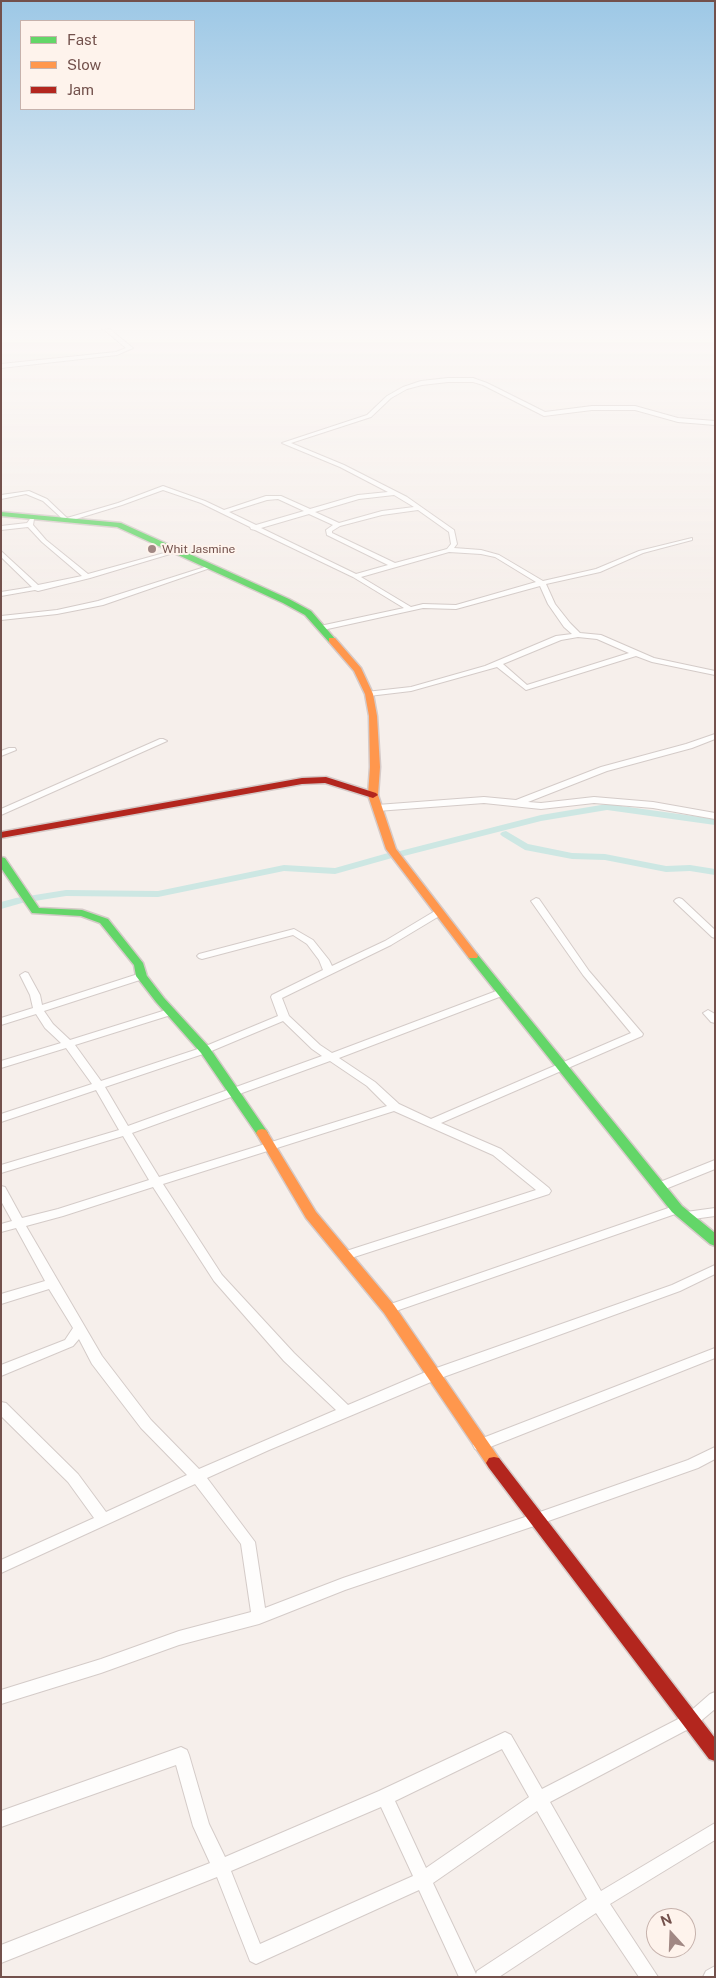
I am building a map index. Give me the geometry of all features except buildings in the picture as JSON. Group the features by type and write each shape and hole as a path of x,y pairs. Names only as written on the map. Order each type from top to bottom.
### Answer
{"street":[{"path":"356,420 285,443 342,466 396,493 420,508 452,531 454,544 449,550"},
{"path":"682,420 715,423"},
{"path":"66,520 120,504 163,488 203,502 355,576 410,608"},
{"path":"1,497 27,492 45,500 66,520"},
{"path":"253,528 358,497 396,493"},
{"path":"223,512 266,498 279,497 338,525"},
{"path":"394,565 329,534 329,530 338,525 382,513 420,508"},
{"path":"1,514 32,521 44,541 88,577"},
{"path":"1,528 32,521 66,520 118,525 286,601 308,613 358,670 369,694 374,733 375,767 373,795 390,849 438,912 659,1187 682,1213 715,1241"},
{"path":"322,628 410,608 456,606 542,583 598,571 641,552 690,539"},
{"path":"355,576 449,550 481,552 497,556 542,583 552,604 566,625 578,634"},
{"path":"1,594 38,589 88,577 176,551"},
{"path":"1,554 38,589"},
{"path":"1,618 57,612 100,603 210,567"},
{"path":"369,694 411,690 498,664 559,638 578,634 598,637 652,660 715,673"},
{"path":"498,664 526,688 637,654"},
{"path":"517,803 604,769 689,746 715,736"},
{"path":"1,812 163,741"},
{"path":"1,754 12,750"},
{"path":"1,835 242,790 302,781 326,780 353,787 373,795"},
{"path":"377,808 484,800 541,806 594,800 652,805 715,816"},
{"path":"1,860 36,911 82,913 104,921 138,965 142,976 170,1012 182,1022 205,1050 270,1145 311,1215 389,1309 480,1445 715,1753"},
{"path":"432,1123 562,1065 638,1034 586,973 536,901"},
{"path":"679,901 715,935"},
{"path":"344,1256 545,1191 497,1152 395,1107 371,1084 316,1047 284,1017 276,997 388,944 438,912"},
{"path":"202,956 294,932 310,942 324,960 328,972"},
{"path":"25,975 35,995 38,1010 49,1026 69,1046 99,1086 127,1130 155,1181 218,1278 289,1357 346,1412"},
{"path":"1,1022 142,976"},
{"path":"1,1169 235,1094 503,992"},
{"path":"1,1066 69,1046 170,1012"},
{"path":"1,1118 205,1050 284,1017"},
{"path":"1,1228 58,1213 395,1107"},
{"path":"659,1187 715,1164"},
{"path":"1,1190 97,1360 146,1424 198,1477 248,1542 259,1617"},
{"path":"389,1309 682,1213 715,1212"},
{"path":"1,1567 198,1477 433,1375 676,1288 715,1269"},
{"path":"1,1300 52,1283"},
{"path":"1,1371 69,1344 80,1328"},
{"path":"480,1445 715,1353"},
{"path":"1,1407 73,1478 104,1520"},
{"path":"1,1697 102,1666 179,1638 259,1617 343,1584 693,1464 715,1453"},
{"path":"1,1819 180,1756 201,1826 222,1868 256,1956 423,1880 538,1800 691,1720 715,1699"},
{"path":"1,1954 222,1868 385,1797 505,1740 598,1902 649,1977"},
{"path":"385,1797 468,1977"},
{"path":"483,1977 598,1902 715,1831"}],"waterway":[{"path":"400,854 541,818 607,807 715,822"},
{"path":"506,834 525,847 572,856 605,857 666,869 690,868 715,872"},
{"path":"1,906 20,900 66,893 158,894 284,868 335,871 388,856"}],"traffic: fast":[{"path":"1,514 118,525 286,601 308,613 332,640"},
{"path":"1,860 36,911 82,913 104,921 139,965 142,976 160,1000 205,1050 262,1133"},
{"path":"473,956 677,1209 715,1241"}],"traffic: slow":[{"path":"332,640 358,670 369,694 373,716 375,767 373,795 391,849 473,956"},
{"path":"262,1133 311,1215 389,1309 494,1463"}],"traffic: jam":[{"path":"1,835 302,781 326,780 373,795"},
{"path":"494,1463 715,1753"}],"place":[{"name":"Whit Jasmine","path":"152,549"}]}
